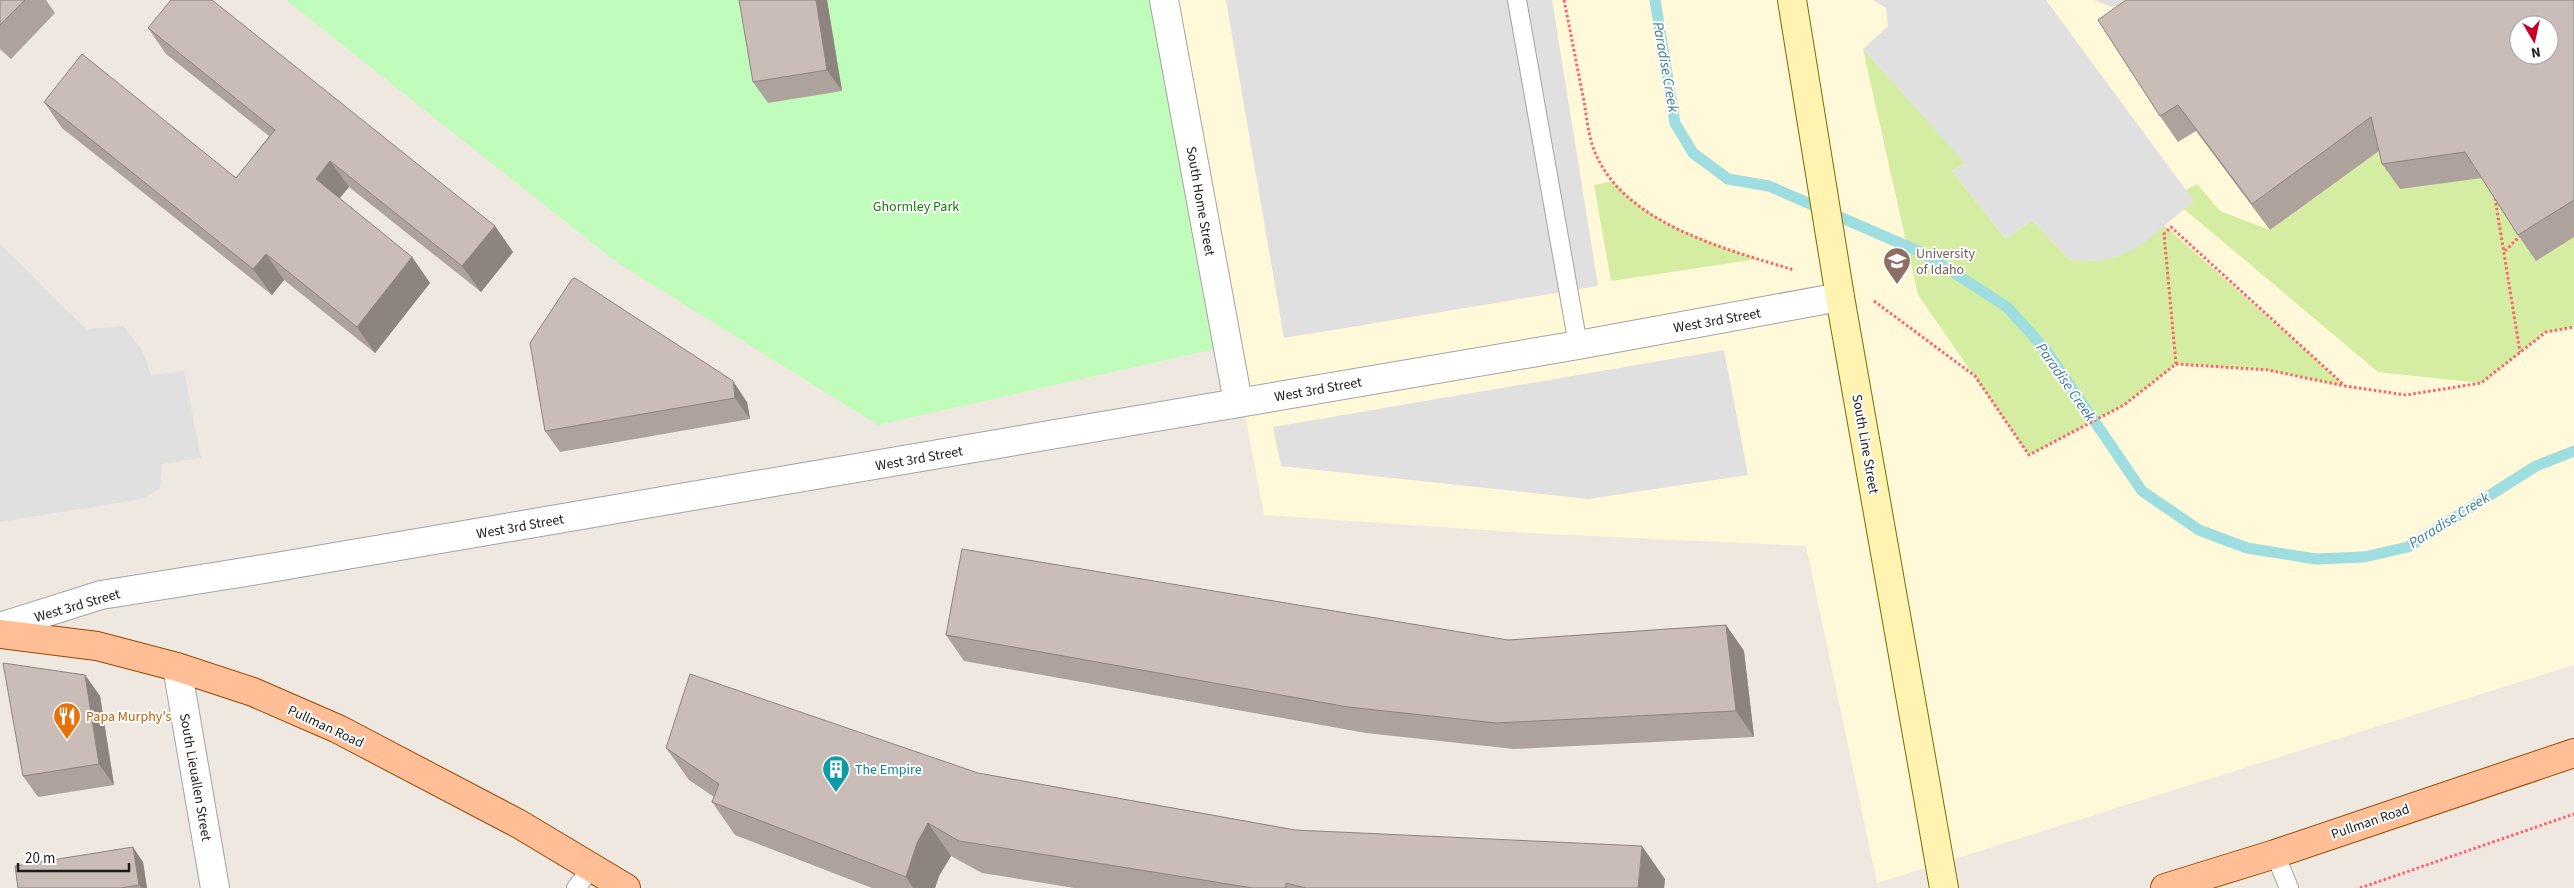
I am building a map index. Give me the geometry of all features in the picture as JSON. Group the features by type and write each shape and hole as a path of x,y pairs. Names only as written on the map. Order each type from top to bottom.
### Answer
{"main road":[{"name":"Pullman Road","path":"0,634 97,646 176,667 253,692 338,729 519,824 626,888"},
{"name":"Pullman Road","path":"2166,888 2275,854 2574,753"}],"street":[{"name":"South Home Street","path":"1164,0 1238,402"},
{"name":"South Line Street","path":"1792,0 1840,297 1944,888"},
{"name":"West 3rd Street","path":"0,627 101,595 324,559 1578,345 1840,297"},
{"name":"South Lieuallen Street","path":"176,667 215,888"}],"lane":[{"path":"1517,0 1578,345"},
{"path":"2275,854 2289,888"},
{"path":"576,888 592,867"}],"path":[{"path":"1564,0 1590,135 1598,160 1613,182 1631,201 1662,221 1704,240 1788,268"},
{"path":"2495,196 2520,352"},
{"path":"2176,364 2164,234 2172,227 2344,386"},
{"path":"2504,252 2520,236"},
{"path":"1875,301 1975,376 2030,454 2056,442 2124,404 2176,364 2268,370 2344,386 2406,395 2481,383 2546,332 2574,327"},
{"path":"2360,888 2574,814"}],"shaded area":[{"name":"University of Idaho","path":"1166,0 2574,0 2574,665 1877,883 1806,546 1528,533 1264,515"},
{"path":"1226,0 1552,0 1598,286 1284,338"},
{"path":"1873,0 2046,0 2194,201 2145,242 2122,255 2100,261 2070,260 2032,220 2006,239 1952,171 1965,163 1863,49 1888,26 1886,8"},
{"path":"2094,0 2148,0 2112,7"},
{"path":"0,244 86,329 123,326 142,350 151,375 184,371 201,458 162,464 160,488 143,499 0,522"},
{"path":"1724,350 1748,475 1588,499 1281,466 1273,427"}],"green space":[{"name":"Ghormley Park","path":"286,0 1164,0 1228,346 878,425 615,261"},
{"path":"1863,49 1966,163 1952,171 2006,239 2032,220 2070,260 2099,259 2122,254 2141,243 2164,225 2345,386 2268,370 2176,364 2124,405 2029,455 1918,295"},
{"path":"2390,143 2484,177 2536,260 2574,237 2574,327 2546,332 2481,383 2378,372 2171,198 2197,184 2220,211 2270,230"},
{"path":"1613,181 1645,209 1662,220 1699,237 1758,259 1611,281 1594,185"}],"building":[{"path":"0,0 25,0 0,25"},
{"path":"171,0 212,0 495,226 462,266 330,161 316,179 412,257 357,327 266,254 253,269 44,102 82,54 236,178 275,130 148,28"},
{"path":"739,0 816,0 827,70 753,82"},
{"path":"2126,0 2574,0 2574,200 2518,235 2465,152 2382,164 2371,117 2252,204 2178,105 2160,116 2098,20"},
{"path":"575,278 733,381 735,398 545,431 530,343 572,279"},
{"path":"962,549 1508,640 1726,625 1736,711 1496,723 1348,707 946,635"},
{"name":"Papa Murphy's","path":"3,663 85,675 99,764 23,776"},
{"path":"690,674 978,773 1295,830 1642,846 1638,888 1306,888 1286,883 1286,888 1253,888 959,841 928,823 917,843 906,877 712,802 719,784 666,748"},
{"path":"133,847 139,885 121,888 18,888 15,866"}],"waterway":[{"name":"Paradise Creek","path":"1655,0 1675,123 1693,153 1728,179 1769,186 1925,254 2007,307 2046,350 2142,491 2199,530 2247,548 2316,559 2364,557 2408,547 2536,466 2574,451"}],"place":[{"name":"University of Idaho","path":"1897,285"},
{"name":"Papa Murphy's","path":"67,740"},
{"name":"The Empire","path":"836,793"}]}
